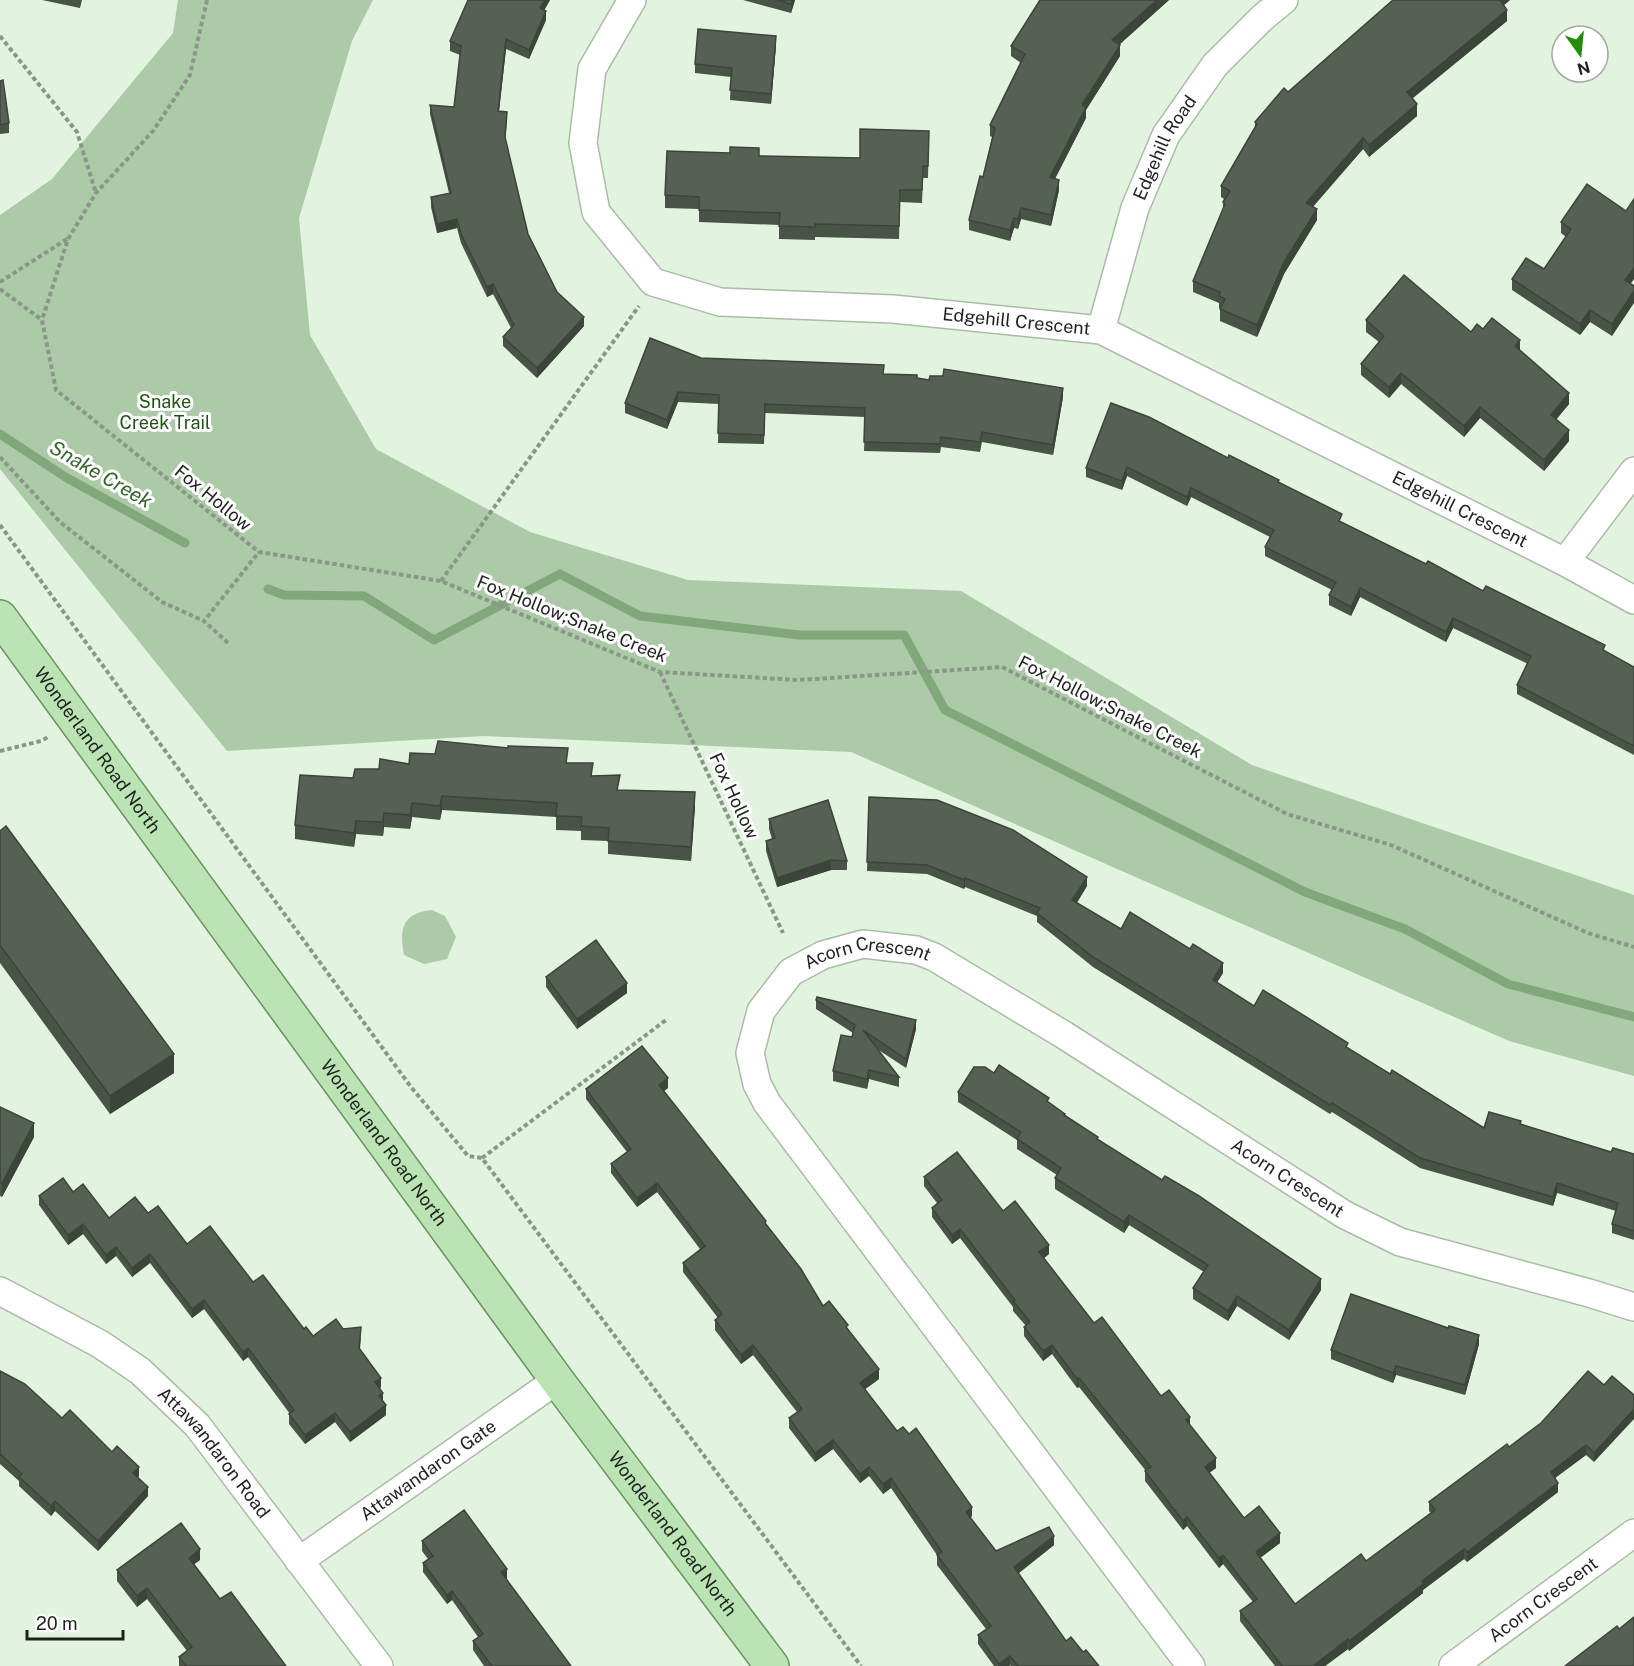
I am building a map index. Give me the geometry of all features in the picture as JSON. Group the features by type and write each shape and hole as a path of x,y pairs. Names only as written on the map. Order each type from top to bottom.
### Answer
{"main road":[{"name":"Wonderland Road North","path":"0,617 557,1380 772,1666"}],"street":[{"path":"632,0 592,69 583,143 596,212 653,282"},
{"name":"Edgehill Road","path":"1101,330 1135,208 1166,135 1215,65 1262,18 1284,0"},
{"name":"Edgehill Crescent","path":"653,282 720,302 893,309 1101,330 1566,562 1634,600"},
{"path":"1566,562 1634,471"},
{"name":"Acorn Crescent","path":"1191,1666 767,1103 757,1084 750,1053 761,1011 791,972 823,955 863,944 916,950 934,957 1064,1035 1345,1215 1379,1233 1400,1242 1634,1307"},
{"name":"Attawandaron Road","path":"0,1292 100,1344 140,1371 197,1425 379,1666"},
{"name":"Attawandaron Gate","path":"299,1561 557,1380"},
{"name":"Acorn Crescent","path":"1453,1666 1634,1533"}],"path":[{"path":"0,289 42,321 68,239 96,194 153,131 190,75 207,0"},
{"path":"0,36 77,132 96,194"},
{"path":"0,282 68,239"},
{"path":"441,581 647,296 653,282"},
{"name":"Fox Hollow","path":"42,321 56,390 258,552 377,570"},
{"path":"0,457 60,522 162,602 204,621 228,643"},
{"path":"0,525 411,1087 468,1156 482,1158 666,1020"},
{"path":"204,621 258,552"},
{"name":"Fox Hollow;Snake Creek","path":"377,570 441,581 660,672 798,680 1002,667 1287,814 1390,845 1588,933 1634,947"},
{"name":"Fox Hollow","path":"660,672 783,933"},
{"path":"0,751 41,741 50,735"},
{"path":"482,1158 861,1666"}],"green space":[{"name":"Snake Creek Trail","path":"178,0 373,0 352,41 299,218 310,335 376,449 530,532 688,580 961,591 1252,765 1634,895 1634,1076 1509,1041 851,752 483,736 227,751 0,469 0,215 52,179 173,33"},
{"path":"432,910 445,916 456,937 447,959 424,964 404,955 403,930 405,924 414,915"}],"building":[{"path":"468,0 545,0 540,8 546,11 529,50 506,39 498,111 507,112 505,137 528,234 557,292 584,317 537,368 503,337 514,325 493,284 487,287 461,234 457,219 437,224 431,197 451,193 430,105 454,107 461,46 450,41"},
{"path":"777,0 792,0 791,4"},
{"path":"1040,0 1157,0 1112,40 1120,45 1082,105 1086,107 1050,177 1059,180 1051,215 1021,208 1018,219 1014,218 1010,230 969,220 995,128 990,125 1025,54 1011,46"},
{"path":"1393,0 1500,0 1507,10 1407,92 1417,104 1369,145 1363,138 1306,203 1317,209 1284,262 1257,325 1220,309 1225,299 1219,296 1220,292 1193,281 1225,204 1223,202 1230,191 1221,186 1257,124 1255,122 1284,88 1288,92"},
{"path":"698,29 776,36 771,94 730,90 732,68 695,64"},
{"path":"3,80 9,123 0,125 0,81"},
{"path":"860,129 929,131 928,166 923,166 922,190 900,190 899,226 815,224 815,227 779,226 780,213 699,210 699,197 665,195 667,151 730,153 730,147 759,148 759,156 860,158"},
{"path":"1587,184 1626,211 1634,199 1634,268 1625,280 1634,286 1634,291 1612,324 1590,310 1580,324 1512,279 1526,258 1544,269 1571,229 1561,222"},
{"path":"1404,275 1471,332 1477,324 1483,329 1492,318 1520,340 1515,346 1569,393 1551,415 1569,430 1544,460 1480,407 1464,426 1401,373 1389,387 1361,364 1384,336 1366,320"},
{"path":"650,338 701,358 884,365 883,374 917,375 917,378 929,380 930,376 943,376 944,369 1063,388 1053,445 982,432 980,442 941,437 940,444 864,442 865,408 765,404 764,435 718,433 719,395 678,392 667,420 625,403"},
{"path":"1111,403 1149,417 1228,458 1229,455 1279,480 1278,482 1342,514 1339,521 1426,564 1428,561 1483,591 1486,586 1605,645 1603,650 1634,667 1634,746 1517,685 1531,656 1453,618 1446,632 1360,588 1351,607 1329,595 1336,582 1265,547 1274,530 1191,488 1187,497 1127,467 1122,481 1086,468"},
{"path":"438,741 508,748 508,746 568,748 566,763 593,763 591,776 620,775 617,790 695,792 691,847 608,841 609,828 581,826 582,817 556,816 557,803 442,796 440,806 412,803 410,815 384,813 383,822 356,821 354,833 295,825 300,775 353,778 355,769 379,769 380,759 409,764 410,753 435,754"},
{"path":"869,797 937,800 1013,830 1087,877 1072,900 1121,929 1130,912 1190,949 1193,944 1223,963 1213,980 1254,1006 1263,990 1348,1043 1346,1047 1390,1074 1392,1070 1484,1128 1489,1112 1611,1152 1613,1148 1634,1154 1634,1231 1612,1224 1618,1203 1557,1183 1553,1197 1420,1158 1332,1103 1330,1105 1093,957 1037,913 1040,908 927,865 867,862"},
{"path":"828,800 847,861 831,860 777,878 766,841 775,838 769,819"},
{"path":"6,826 174,1054 110,1096 0,945 0,831"},
{"path":"596,940 627,983 577,1019 546,977"},
{"path":"817,997 916,1020 906,1059 863,1030 899,1077 869,1070 867,1079 833,1071 841,1035 852,1037 855,1025 816,1000"},
{"path":"642,1046 668,1078 659,1085 766,1221 765,1223 801,1269 823,1306 829,1301 879,1369 860,1383 897,1431 903,1427 909,1434 916,1428 972,1507 966,1512 996,1551 1049,1527 1054,1536 1014,1567 1066,1641 1071,1637 1099,1666 1018,1666 1010,1656 999,1664 978,1635 991,1626 937,1555 942,1552 891,1478 883,1484 869,1467 860,1474 833,1440 815,1453 789,1418 802,1409 753,1345 741,1355 715,1320 722,1314 683,1263 705,1246 657,1183 637,1198 611,1164 631,1149 586,1089"},
{"path":"999,1065 1049,1098 1047,1101 1098,1137 1097,1139 1162,1180 1165,1176 1199,1196 1321,1279 1289,1330 1237,1296 1228,1311 1193,1288 1208,1265 1129,1215 1124,1222 1055,1178 1061,1168 1017,1139 1021,1132 958,1092 974,1067 985,1067 994,1073"},
{"path":"0,1107 34,1123 2,1183 0,1182"},
{"path":"957,1152 1003,1211 1015,1201 1049,1245 1039,1252 1094,1323 1102,1317 1161,1396 1169,1390 1190,1417 1186,1420 1216,1458 1205,1467 1244,1518 1259,1506 1280,1533 1256,1552 1295,1604 1361,1554 1366,1561 1435,1510 1429,1502 1507,1444 1509,1447 1541,1423 1588,1371 1604,1385 1612,1376 1634,1395 1634,1409 1594,1453 1586,1445 1551,1472 1558,1483 1467,1552 1464,1549 1349,1641 1348,1639 1313,1666 1282,1666 1240,1611 1257,1599 1223,1555 1219,1558 1187,1517 1183,1521 1145,1471 1151,1467 1079,1378 1077,1379 1052,1345 1043,1351 1024,1327 1030,1322 960,1229 952,1235 932,1208 942,1200 924,1177"},
{"path":"63,1178 73,1192 83,1184 109,1218 135,1197 148,1213 158,1206 187,1244 210,1226 253,1282 263,1275 304,1329 306,1327 313,1336 336,1319 343,1329 361,1327 359,1348 381,1378 375,1382 383,1393 379,1396 386,1405 350,1432 335,1413 305,1435 289,1414 294,1410 248,1348 243,1352 204,1300 192,1309 150,1254 132,1268 116,1247 106,1255 83,1224 68,1235 39,1196"},
{"path":"1351,1294 1448,1328 1449,1326 1479,1335 1465,1385 1396,1366 1393,1373 1331,1350"},
{"path":"0,1371 25,1384 62,1418 70,1410 112,1452 117,1446 139,1467 133,1473 148,1487 98,1541 55,1501 51,1506 19,1477 22,1474 0,1454"},
{"path":"464,1510 507,1569 501,1572 571,1666 492,1666 473,1641 483,1634 452,1591 447,1595 423,1563 433,1556 422,1541"},
{"path":"181,1523 200,1549 189,1558 220,1599 231,1592 286,1666 186,1666 179,1657 192,1647 147,1588 137,1596 117,1570"},
{"path":"1634,1617 1634,1666 1565,1666 1617,1626 1619,1629"}],"waterway":[{"name":"Snake Creek","path":"0,434 67,478 185,543"},
{"path":"268,589 284,595 364,596 434,640 560,574 640,616 799,635 904,635 945,710 1305,892 1405,929 1508,984 1634,1017"}]}
